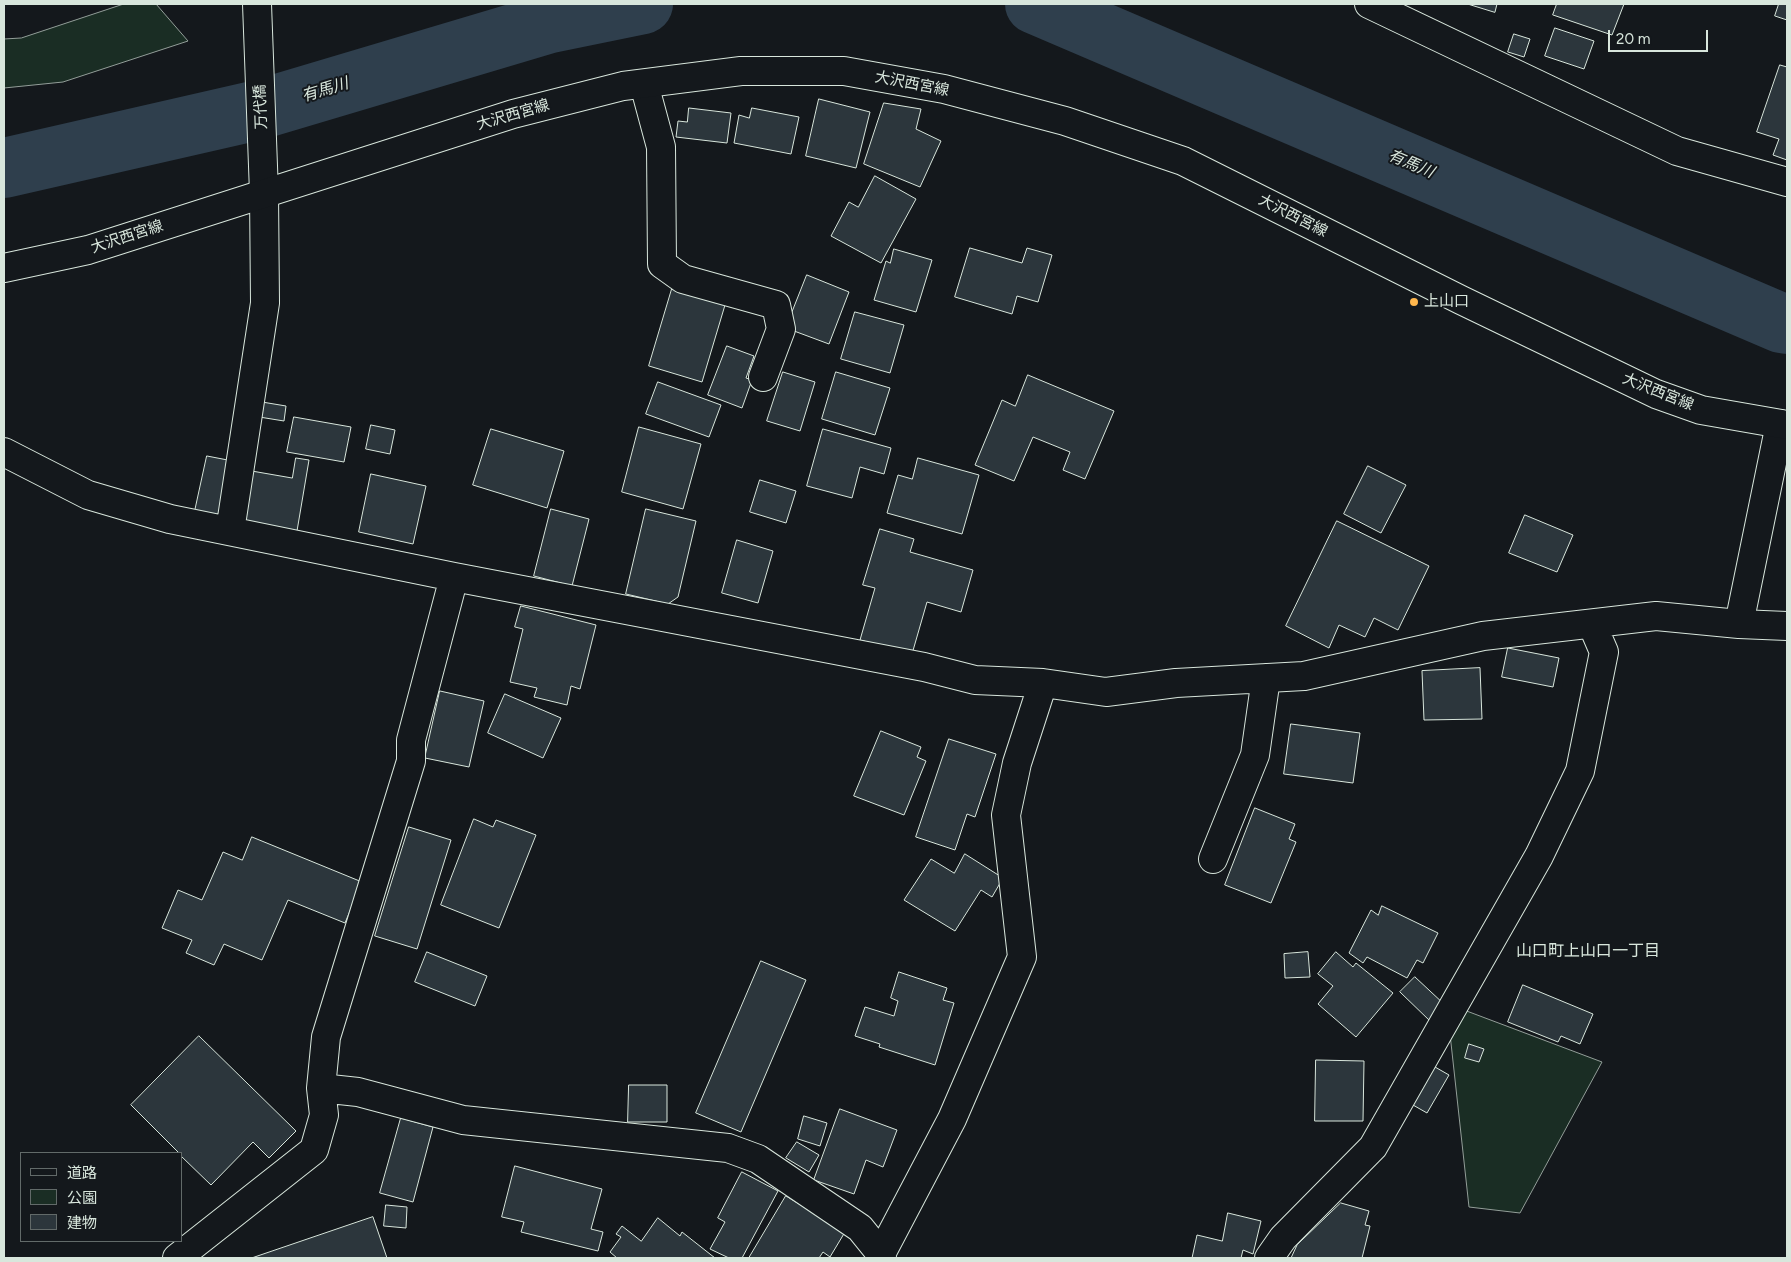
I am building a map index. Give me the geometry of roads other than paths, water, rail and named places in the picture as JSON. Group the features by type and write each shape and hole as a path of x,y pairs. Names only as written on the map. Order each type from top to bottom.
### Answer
{"street":[{"name":"万代橋","path":"230,531 265,303 264,183 258,4"},
{"path":"1369,4 1677,151 1787,182"},
{"name":"大沢西宮線","path":"4,268 88,250 264,183 513,114 624,86 741,71 844,71 944,89 1065,121 1183,161 1461,300 1656,394 1701,410 1785,416"},
{"path":"644,84 660,147 662,264 683,279 776,305 781,330 763,377"},
{"path":"1739,624 1785,416"},
{"path":"4,452 88,495 170,519 924,667 975,680 1043,683 1106,692 1176,684 1304,676 1483,636 1656,616 1739,624 1787,626"},
{"path":"177,1258 314,1150 324,1115 321,1088 326,1037 411,761 411,740 454,576"},
{"path":"1269,1258 1283,1238 1373,1147 1539,856 1580,772 1604,652 1592,624"},
{"path":"1213,859 1255,755 1266,678"},
{"path":"321,1088 358,1092 463,1120 728,1148 758,1159 860,1228 881,1256 952,1119 1022,957 1006,815 1017,763 1043,683"}],"waterway":[{"name":"有馬川","path":"4,168 258,110 550,23 643,4"},
{"name":"有馬川","path":"1035,4 1787,324"}],"place":[{"name":"上山口","path":"1414,302"}],"district":[{"name":"山口町上山口一丁目","path":"1588,951"}]}
